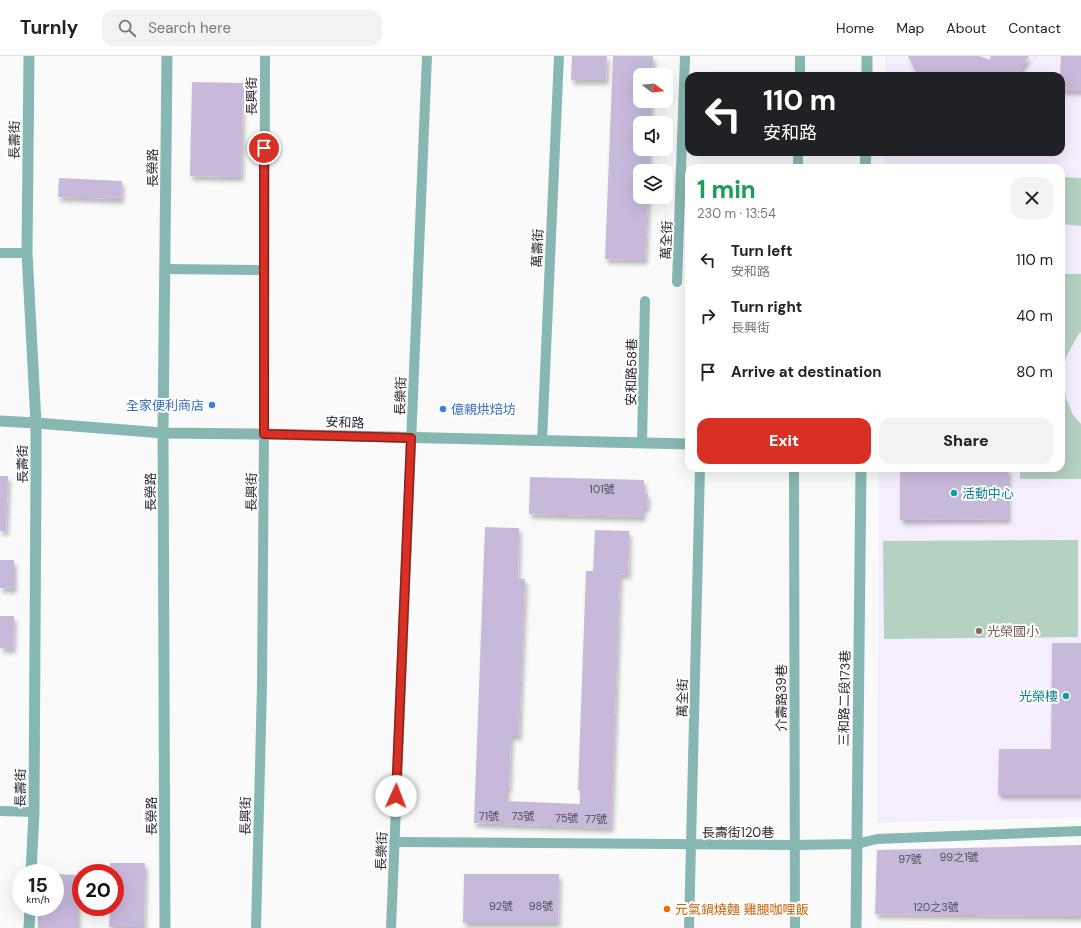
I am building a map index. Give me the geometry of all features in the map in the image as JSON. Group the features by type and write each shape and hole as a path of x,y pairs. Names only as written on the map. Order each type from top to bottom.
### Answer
{"street":[{"name":"長壽街","path":"29,56 26,253 36,423 34,812 31,864"},
{"name":"長榮路","path":"165,928 163,433 167,56"},
{"path":"867,56 867,72"},
{"name":"安和路","path":"0,421 163,433 685,444"},
{"name":"三和路二段173巷","path":"856,928 861,472"},
{"path":"29,928 30,916"}],"lane":[{"name":"長興街","path":"256,928 262,686 264,56"},
{"name":"長樂街","path":"391,928 427,56"},
{"name":"萬壽街","path":"542,441 559,56"},
{"name":"萬全街","path":"677,282 685,56"},
{"path":"800,56 800,72"},
{"path":"0,253 26,253"},
{"path":"165,269 264,270"},
{"name":"安和路58巷","path":"642,443 645,301"},
{"name":"萬全街","path":"689,928 700,472"},
{"name":"介壽路39巷","path":"794,472 795,928"},
{"path":"0,811 34,812"},
{"name":"長壽街120巷","path":"394,842 794,845 857,844 877,839 1081,831"}],"shaded area":[{"name":"光榮國小","path":"885,56 1081,56 1081,817 877,823 879,472 1065,472 1065,164 884,164 884,156 1065,156 1065,72 885,72"}],"green space":[{"path":"1065,177 1081,178 1081,226 1065,224"},
{"path":"1065,274 1081,274 1081,332 1066,357 1065,364"},
{"path":"1065,391 1066,398 1073,415 1081,424 1081,479 1020,479 1020,472 1065,472"},
{"path":"1078,540 1078,637 884,639 883,541"}],"building":[{"path":"572,56 607,56 606,80 571,80"},
{"path":"613,56 653,56 652,68 633,68 633,108 651,108 650,116 633,116 633,156 649,156 649,164 633,164 633,204 648,204 645,260 605,259"},
{"path":"908,56 979,56 990,60 991,56 1029,56 1019,72 916,72"},
{"path":"1061,56 1081,56 1081,91 1065,90 1065,72 1060,72"},
{"path":"192,82 243,83 241,177 190,176"},
{"path":"59,178 122,181 121,199 58,197"},
{"name":"活動中心","path":"900,472 1008,472 1008,519 900,520"},
{"path":"0,476 8,476 6,531 0,531"},
{"path":"530,477 644,480 644,493 648,494 647,508 643,508 643,517 529,514"},
{"path":"485,527 519,528 518,579 525,579 519,736 511,736 507,801 580,804 580,790 578,790 586,571 593,571 595,530 629,531 628,575 620,574 611,828 474,823"},
{"path":"0,560 14,560 14,589 0,588"},
{"path":"0,616 14,616 13,649 0,648"},
{"name":"光榮樓","path":"1052,643 1081,643 1081,795 998,795 999,749 1051,749"},
{"path":"1081,845 1081,916 875,914 877,850"},
{"path":"145,863 144,927 109,927 110,916 124,916 124,864 110,864"},
{"path":"64,874 72,875 72,916 78,916 78,928 38,928 38,916 64,916"},
{"path":"464,874 559,874 558,923 463,923"}],"place":[{"name":"全家便利商店","path":"212,405"},
{"name":"億親烘焙坊","path":"443,409"},
{"name":"活動中心","path":"954,493"},
{"name":"光榮國小","path":"979,631"},
{"name":"光榮樓","path":"1066,696"},
{"name":"元氣鍋燒麵 雞腿咖哩飯","path":"667,909"}],"route":[{"path":"264,148 264,434 411,438 396,796"}]}
